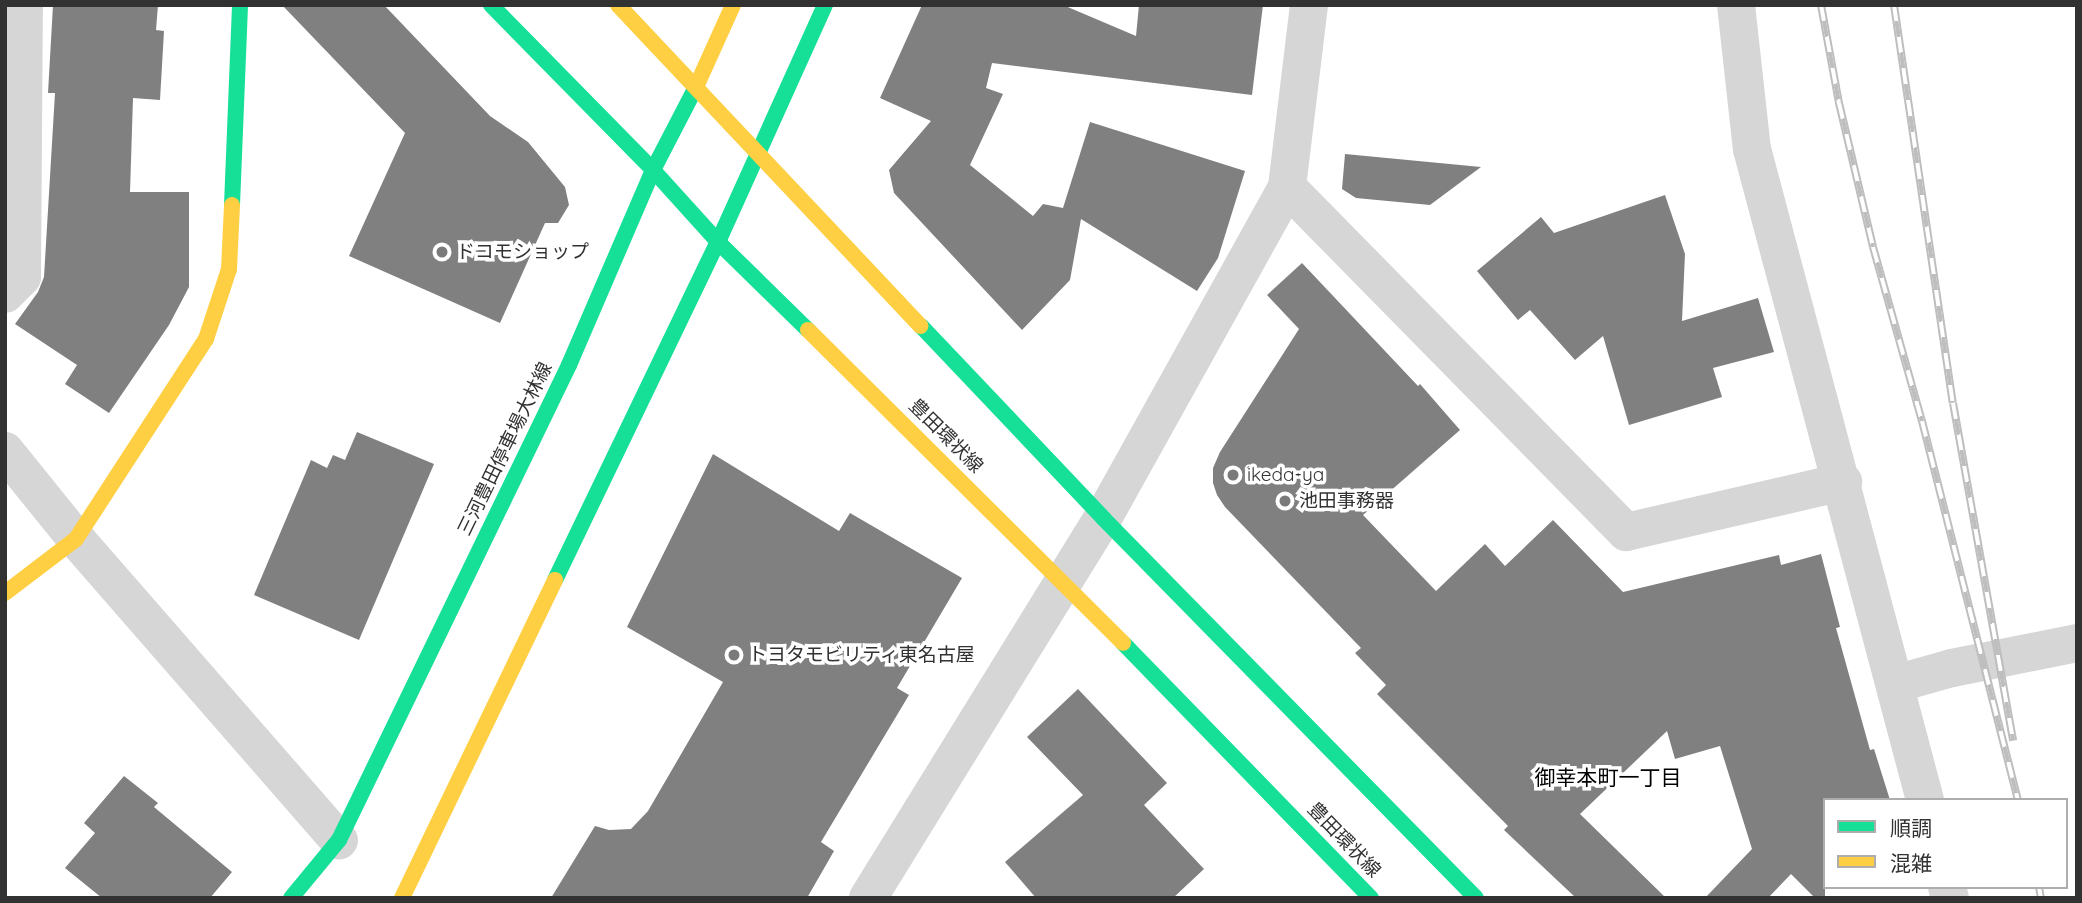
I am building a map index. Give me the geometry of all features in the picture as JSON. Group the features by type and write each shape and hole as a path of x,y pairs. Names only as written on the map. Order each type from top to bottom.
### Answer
{"main road":[{"path":"5,593 76,539 206,340 229,269 240,5"},
{"name":"豊田環状線","path":"491,5 653,170 718,242 1064,582 1371,898"},
{"path":"618,5 1103,518 1476,898"},
{"name":"三河豊田停車場大林線","path":"291,898 340,840 569,365 653,170 696,87 733,5"},
{"path":"402,898 718,242 825,5"}],"street":[{"path":"5,294 22,277 24,5"},
{"path":"868,898 1103,518 1287,187 1309,5"},
{"path":"1736,5 1752,149 1843,482 1924,798"},
{"path":"1287,187 1626,532 1843,482"},
{"path":"5,451 76,539 340,840"},
{"path":"1895,684 1952,668 2077,643"}],"building":[{"path":"53,5 158,5 156,30 164,31 160,100 133,98 130,192 189,192 189,287 169,325 109,413 65,384 77,365 15,324 38,292 44,277 55,93 48,93"},
{"path":"282,5 384,5 490,116 528,142 565,187 569,205 558,223 545,223 500,323 349,256 405,133"},
{"path":"922,5 1063,5 1136,36 1139,5 1263,5 1252,95 992,63 986,88 1003,94 970,165 1033,216 1043,204 1063,208 1090,122 1245,171 1218,258 1197,291 1081,219 1070,280 1022,330 894,193 889,170 931,121 880,98"},
{"path":"1345,154 1481,167 1430,205 1356,198 1342,189"},
{"path":"1665,195 1685,254 1682,321 1758,298 1774,352 1713,368 1722,397 1629,425 1603,336 1575,360 1530,310 1518,320 1477,271 1541,217 1554,233"},
{"path":"1302,263 1418,386 1420,384 1460,430 1363,515 1436,591 1485,544 1505,566 1553,520 1623,592 1779,555 1781,565 1821,554 1840,627 1836,628 1870,750 1874,749 1889,798 1823,798 1825,898 1815,898 1791,874 1768,898 1705,898 1752,849 1720,746 1675,759 1667,731 1580,814 1666,898 1576,898 1504,830 1508,826 1377,694 1386,685 1355,653 1361,648 1225,507 1213,483 1213,468 1220,452 1299,329 1267,295"},
{"path":"357,432 434,464 359,640 254,595 311,460 327,468 333,455 345,460"},
{"name":"トヨタモビリティ東名古屋","path":"713,454 839,531 850,513 962,578 897,688 909,695 821,842 834,851 807,898 551,898 595,826 609,830 631,829 648,811 723,682 627,627"},
{"path":"1078,689 1167,783 1144,805 1204,869 1173,898 1036,898 1005,862 1083,795 1027,737"},
{"path":"124,776 158,803 154,807 232,872 210,898 102,898 65,868 95,833 84,823"}],"railway":[{"path":"1821,5 1839,103 1873,247 1922,421 2017,798"},
{"path":"1894,5 1953,403 2013,741"},
{"path":"2039,889 2041,898"}],"traffic: fast":[{"path":"232,205 240,5"},
{"path":"491,5 653,170 718,242 808,330"},
{"path":"555,580 718,242 825,5"},
{"path":"291,898 339,840 569,365 653,170 696,87"},
{"path":"921,326 1103,518 1476,898"},
{"path":"1123,643 1371,898"}],"traffic: slow":[{"path":"618,5 921,326"},
{"path":"696,87 733,5"},
{"path":"5,593 76,539 206,339 229,269 232,205"},
{"path":"808,330 1123,643"},
{"path":"402,898 555,580"}],"place":[{"name":"ドコモショップ","path":"442,252"},
{"name":"ikeda-ya","path":"1233,475"},
{"name":"池田事務器","path":"1285,501"},
{"name":"トヨタモビリティ東名古屋","path":"734,655"}],"district":[{"name":"御幸本町一丁目","path":"1608,777"}]}
